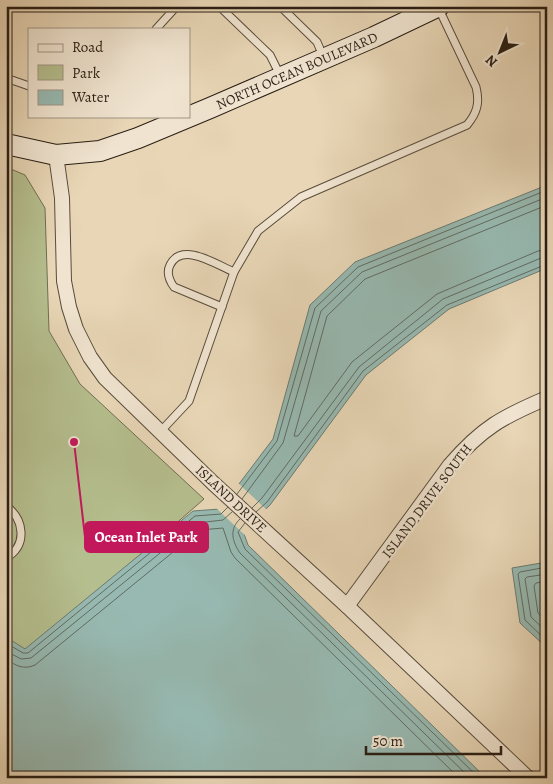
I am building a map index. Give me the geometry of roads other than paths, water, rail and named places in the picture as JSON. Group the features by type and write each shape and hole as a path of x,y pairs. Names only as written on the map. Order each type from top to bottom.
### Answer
{"main road":[{"name":"NORTH OCEAN BOULEVARD","path":"190,116 438,7"},
{"name":"NORTH OCEAN BOULEVARD","path":"6,144 56,155 100,151 138,138 185,118"}],"street":[{"name":"ISLAND DRIVE","path":"56,155 62,198 64,281 69,307 76,329 90,357 105,378 528,778"},
{"name":"ISLAND DRIVE SOUTH","path":"347,606 468,444 488,427 511,413 547,398"}],"lane":[{"path":"157,28 177,6"},
{"path":"219,6 270,55 281,77"},
{"path":"280,6 317,42 324,58"},
{"path":"160,432 189,401 234,272 258,231 301,197 467,125 474,117 478,107 476,87 438,7"},
{"path":"6,78 28,86"},
{"path":"222,308 174,287 170,282 168,270 174,259 179,255 191,254 234,272"},
{"path":"6,506 18,517 22,534 16,550 6,558"}],"water":[{"path":"547,185 547,268 449,309 366,375 270,505 243,531 248,545 486,778 6,778 6,637 25,649 193,511 220,509 273,439 310,305 355,262"},
{"path":"547,562 547,648 520,623 512,568"}],"place":[{"name":"Ocean Inlet Park","path":"74,442"}]}
